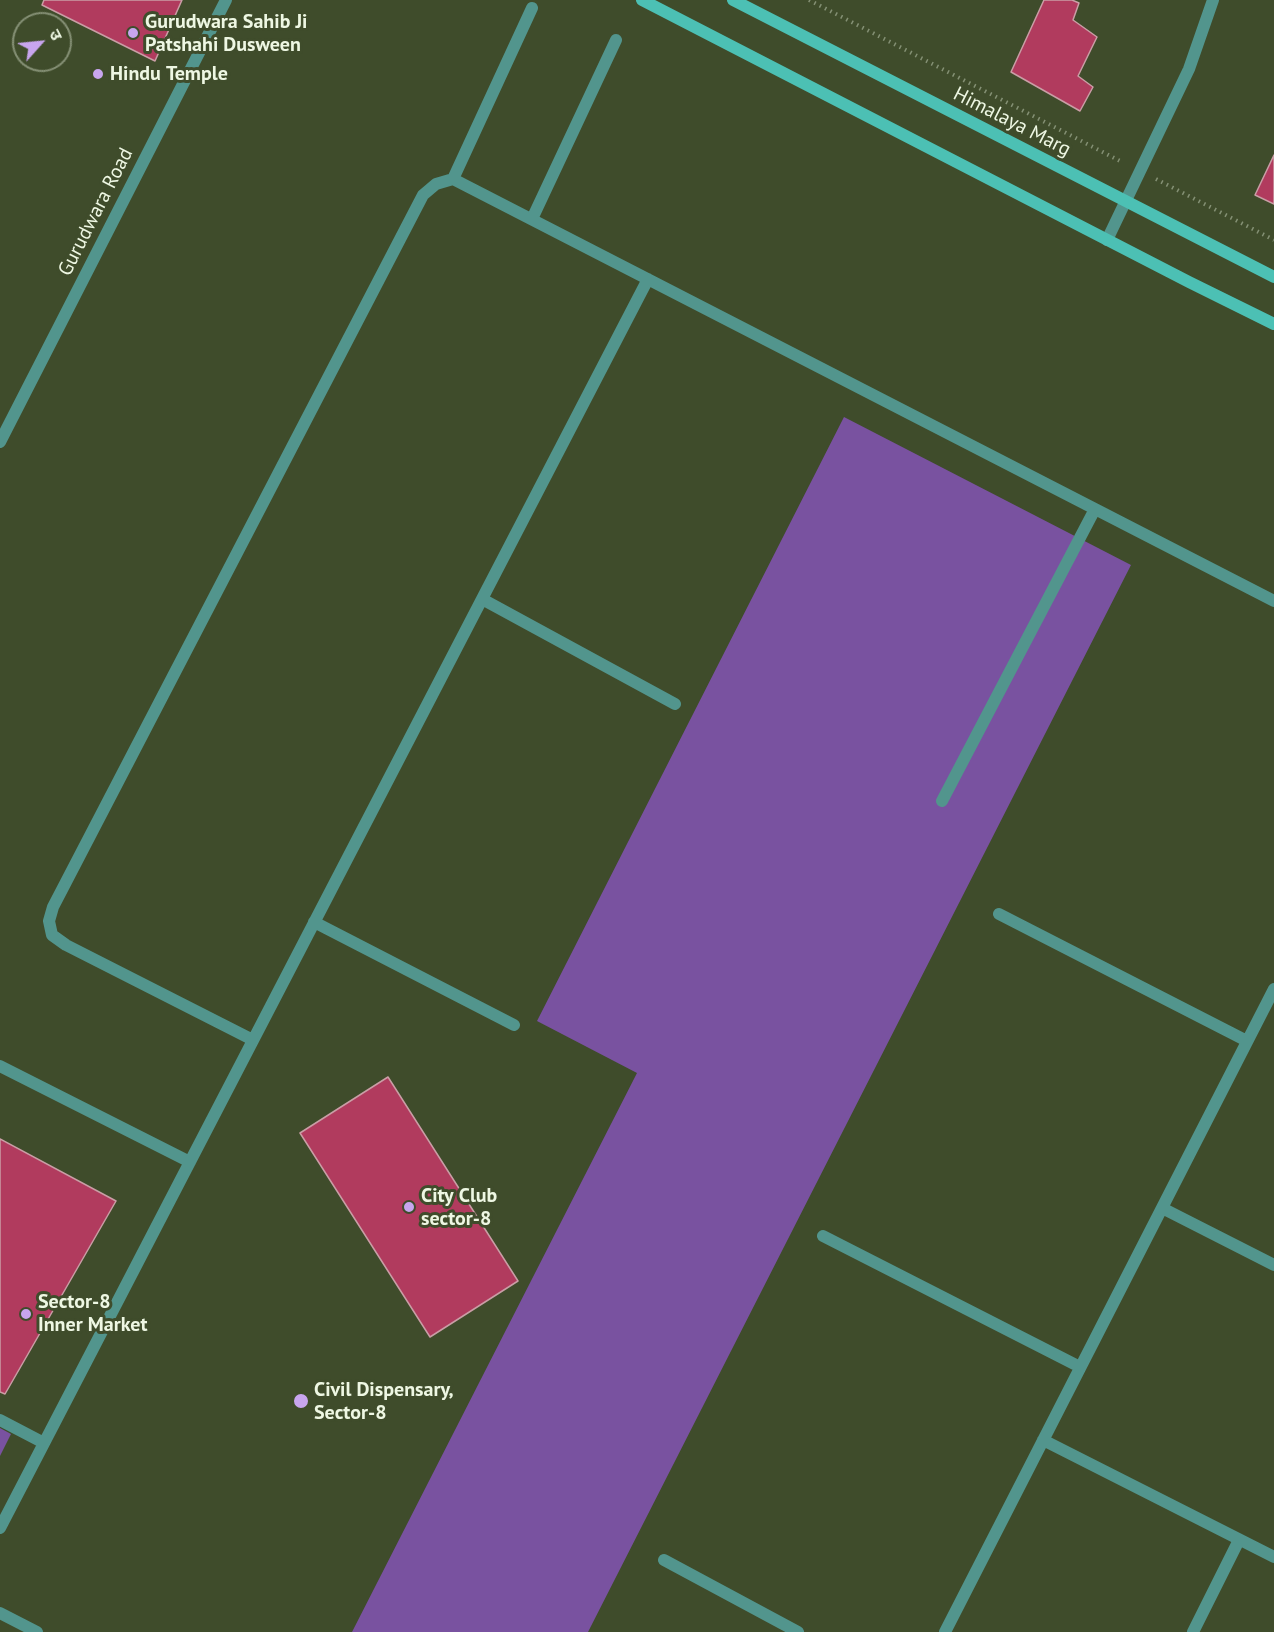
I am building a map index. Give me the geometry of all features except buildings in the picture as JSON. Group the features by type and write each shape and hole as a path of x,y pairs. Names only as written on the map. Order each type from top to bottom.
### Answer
{"main road":[{"path":"642,0 1274,324"},
{"name":"Himalaya Marg","path":"733,0 1274,277"}],"street":[{"name":"Gurudwara Road","path":"0,442 226,0"},
{"path":"1107,240 1189,69 1213,0"},
{"path":"254,1040 66,945 52,935 49,921 53,907 423,195 436,184 453,178 532,8"},
{"path":"532,219 616,40"},
{"path":"453,178 1274,601"},
{"path":"0,1528 648,279"},
{"path":"942,801 1095,509"},
{"path":"482,599 675,704"},
{"path":"999,914 1247,1041"},
{"path":"314,922 514,1025"},
{"path":"945,1632 1274,989"},
{"path":"0,1066 190,1162"},
{"path":"1162,1208 1274,1265"},
{"path":"823,1236 1080,1367"},
{"path":"0,1420 44,1443"},
{"path":"1043,1440 1274,1557"},
{"path":"1193,1632 1239,1540"},
{"path":"664,1560 798,1632"},
{"path":"0,1613 38,1632"}],"path":[{"path":"808,0 1274,240"}],"shaded area":[{"path":"844,417 1131,565 588,1632 352,1632 637,1073 537,1021"},
{"path":"0,1428 11,1434 0,1456"}],"place":[{"name":"Gurudwara Sahib Ji Patshahi Dusween","path":"133,33"},
{"name":"Hindu Temple","path":"98,74"},
{"name":"City Club sector-8","path":"409,1207"},
{"name":"Sector-8 Inner Market","path":"26,1314"},
{"name":"Civil Dispensary, Sector-8","path":"301,1401"}]}
